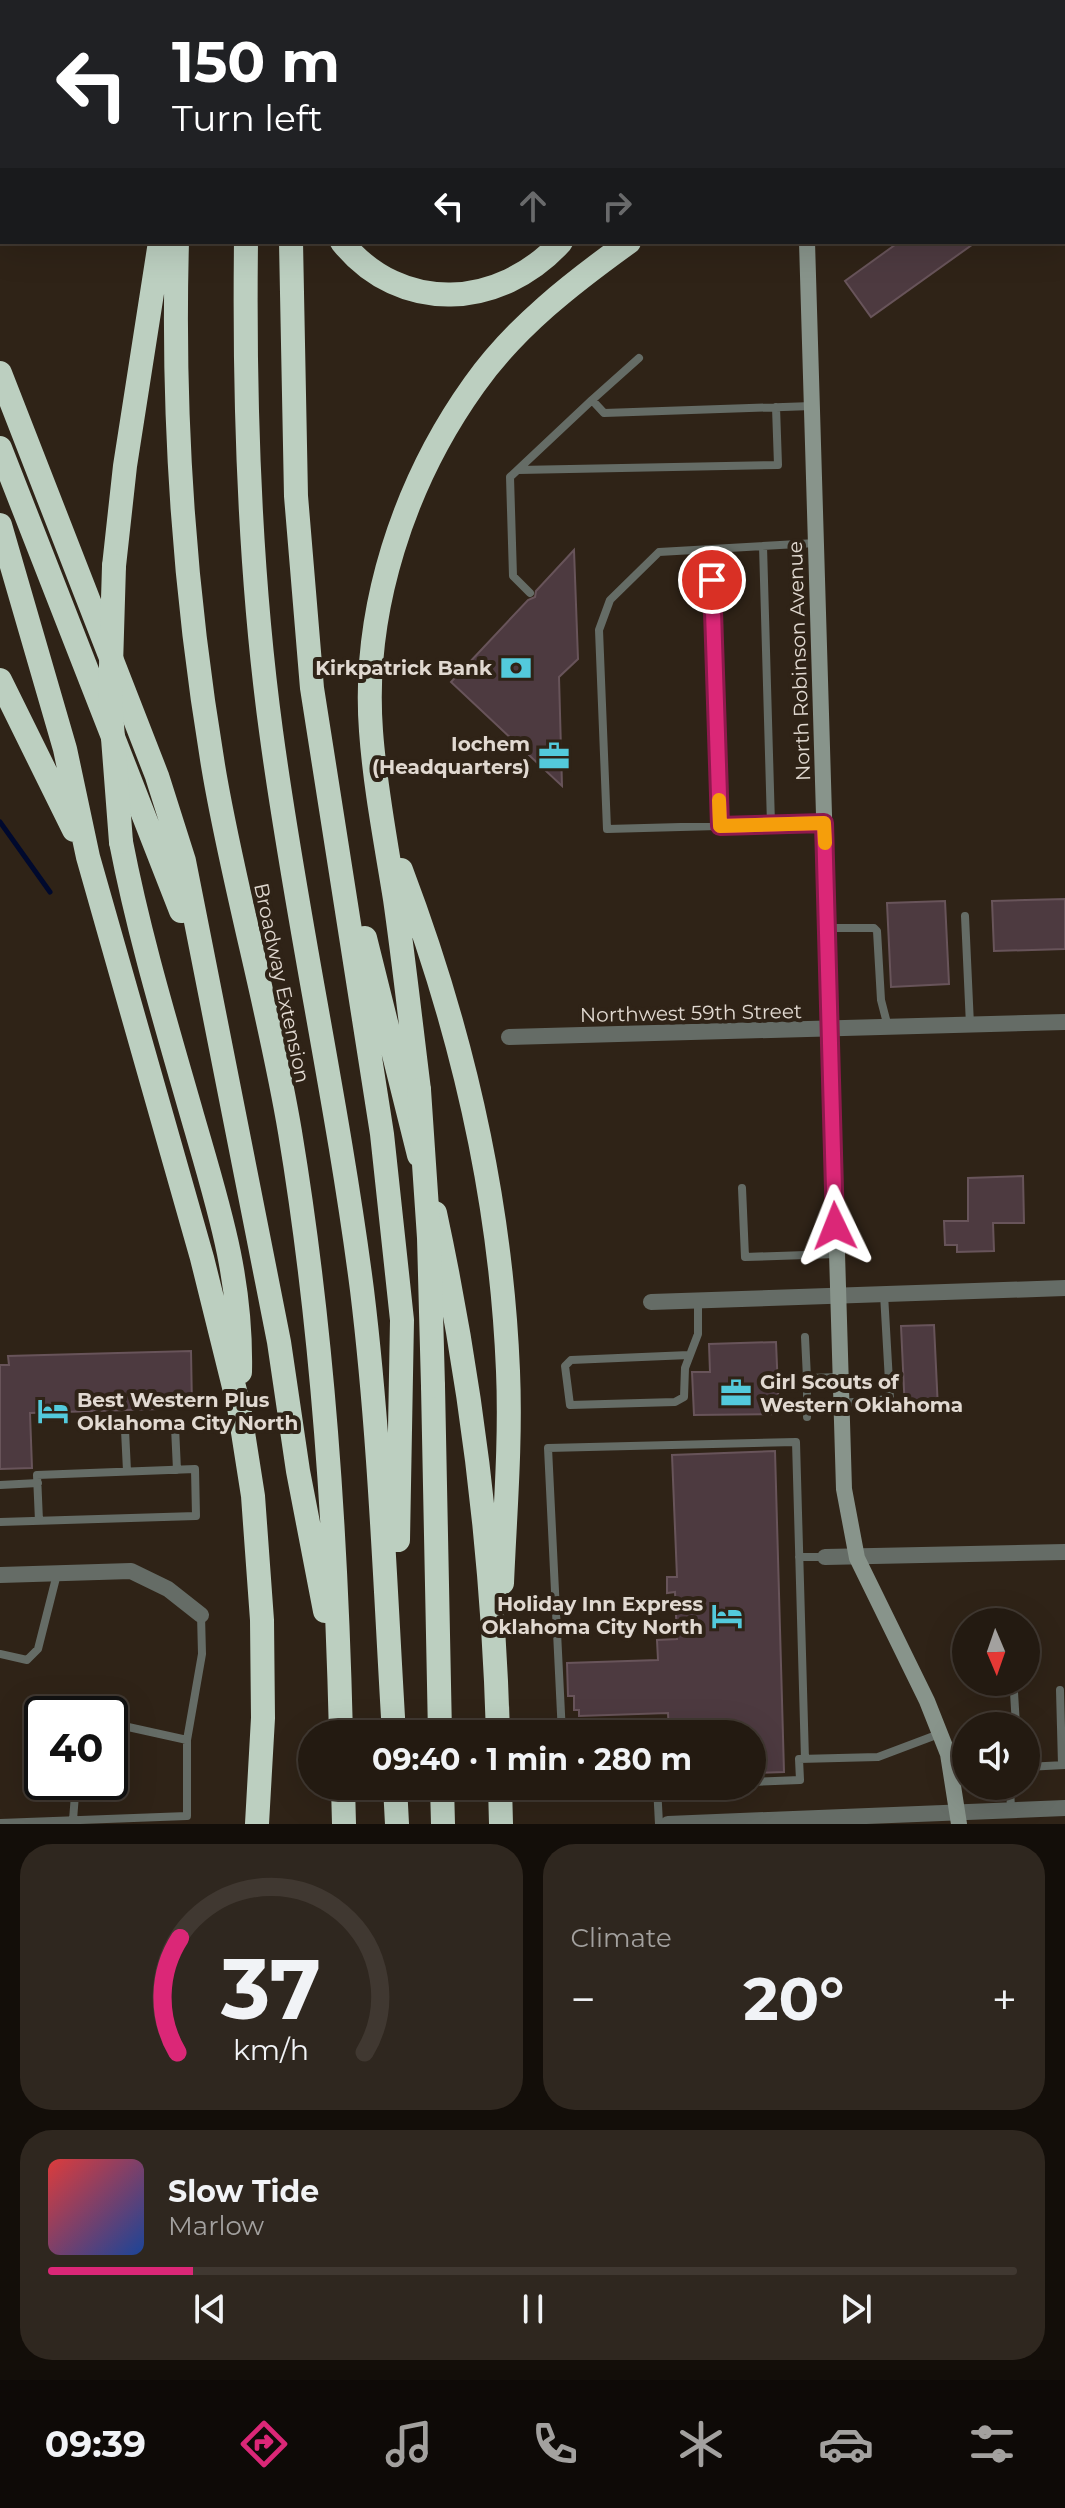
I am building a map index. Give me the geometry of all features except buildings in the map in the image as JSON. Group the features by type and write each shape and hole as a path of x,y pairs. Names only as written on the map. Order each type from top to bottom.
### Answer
{"highway":[{"path":"160,244 125,466 113,578 110,699 121,842 136,921 228,1241 241,1318 239,1407"},
{"name":"Broadway Extension","path":"177,244 182,479 192,591 215,775 289,1128 307,1245 329,1460 341,1720"},
{"name":"Broadway Extension","path":"246,244 246,403 260,633 282,808 362,1292 378,1449 393,1720"},
{"path":"291,244 296,496 311,673 330,816 380,1120 402,1320 394,1720"},
{"path":"344,244 358,260 396,284 416,291 457,295 513,281 547,257 559,244"},
{"path":"440,1720 429,1238 419,1090 371,729 372,665 379,607 394,548 413,495 439,440 475,383 522,329 570,284 626,244"},
{"path":"0,373 157,776 184,861 279,1342 298,1471 340,1692"},
{"path":"0,448 204,974"},
{"path":"0,525 65,749 88,857 202,1258 239,1407 253,1496 262,1620 263,1718 257,1824"},
{"path":"0,680 88,857"},
{"path":"330,816 372,964 451,1287 479,1458 498,1720"},
{"path":"383,822 427,939 461,1052 495,1222 509,1374 497,1685"},
{"path":"343,1800 344,1824"},
{"path":"396,1800 397,1824"},
{"path":"442,1800 443,1824"},
{"path":"500,1800 501,1824"}],"street":[{"name":"North Robinson Avenue","path":"807,244 844,1489 857,1558 940,1733 955,1783 959,1818"},
{"name":"Northwest 59th Street","path":"509,1037 1065,1022"},
{"path":"651,1302 1065,1288"},
{"path":"825,1557 1065,1552"},
{"path":"0,1575 131,1571 168,1589 201,1615"},
{"path":"668,1824 959,1818 1011,1810 1065,1808"}],"lane":[{"path":"530,593 513,576 510,477 639,358"},
{"path":"592,400 604,413 812,406"},
{"path":"517,470 778,465 776,407"},
{"path":"816,543 659,552 610,600 599,630 607,829 824,823"},
{"path":"763,546 771,824"},
{"path":"711,549 720,826"},
{"path":"965,916 970,1025"},
{"path":"827,928 874,928 877,931 881,1000 888,1028"},
{"path":"742,1188 745,1257 836,1254"},
{"path":"841,1403 890,1399 884,1294"},
{"path":"689,1355 571,1360 565,1366 567,1398 570,1405 675,1402 684,1397 689,1355 698,1334 698,1301"},
{"path":"805,1337 807,1417"},
{"path":"807,1378 840,1377"},
{"path":"175,1427 177,1470"},
{"path":"125,1430 127,1471"},
{"path":"561,1720 548,1448 796,1442 805,1759"},
{"path":"0,1522 39,1521 196,1516 195,1469 37,1475 39,1521"},
{"path":"0,1485 38,1483"},
{"path":"799,1557 825,1557"},
{"path":"0,1654 27,1660 38,1649 57,1574"},
{"path":"0,1823 187,1816 187,1740 202,1654 201,1615"},
{"path":"1040,1766 1064,1765 1060,1690"},
{"path":"128,1727 187,1740"},
{"path":"766,1781 800,1780 799,1759 878,1757 940,1733"},
{"path":"73,1820 75,1800"},
{"path":"656,1800 659,1824"},
{"path":"1011,1800 1011,1810"}],"waterway":[{"path":"0,822 50,892"}],"slow traffic":[{"path":"719,800 720,826 824,823 825,843"}],"place":[{"name":"Kirkpatrick Bank","path":"516,668"},
{"name":"Iochem (Headquarters)","path":"554,756"},
{"name":"Girl Scouts of Western Oklahoma","path":"736,1393"},
{"name":"Best Western Plus Oklahoma City North","path":"53,1411"},
{"name":"Holiday Inn Express Oklahoma City North","path":"727,1616"}],"route":[{"path":"712,580 720,826 824,823 835,1226"}]}
